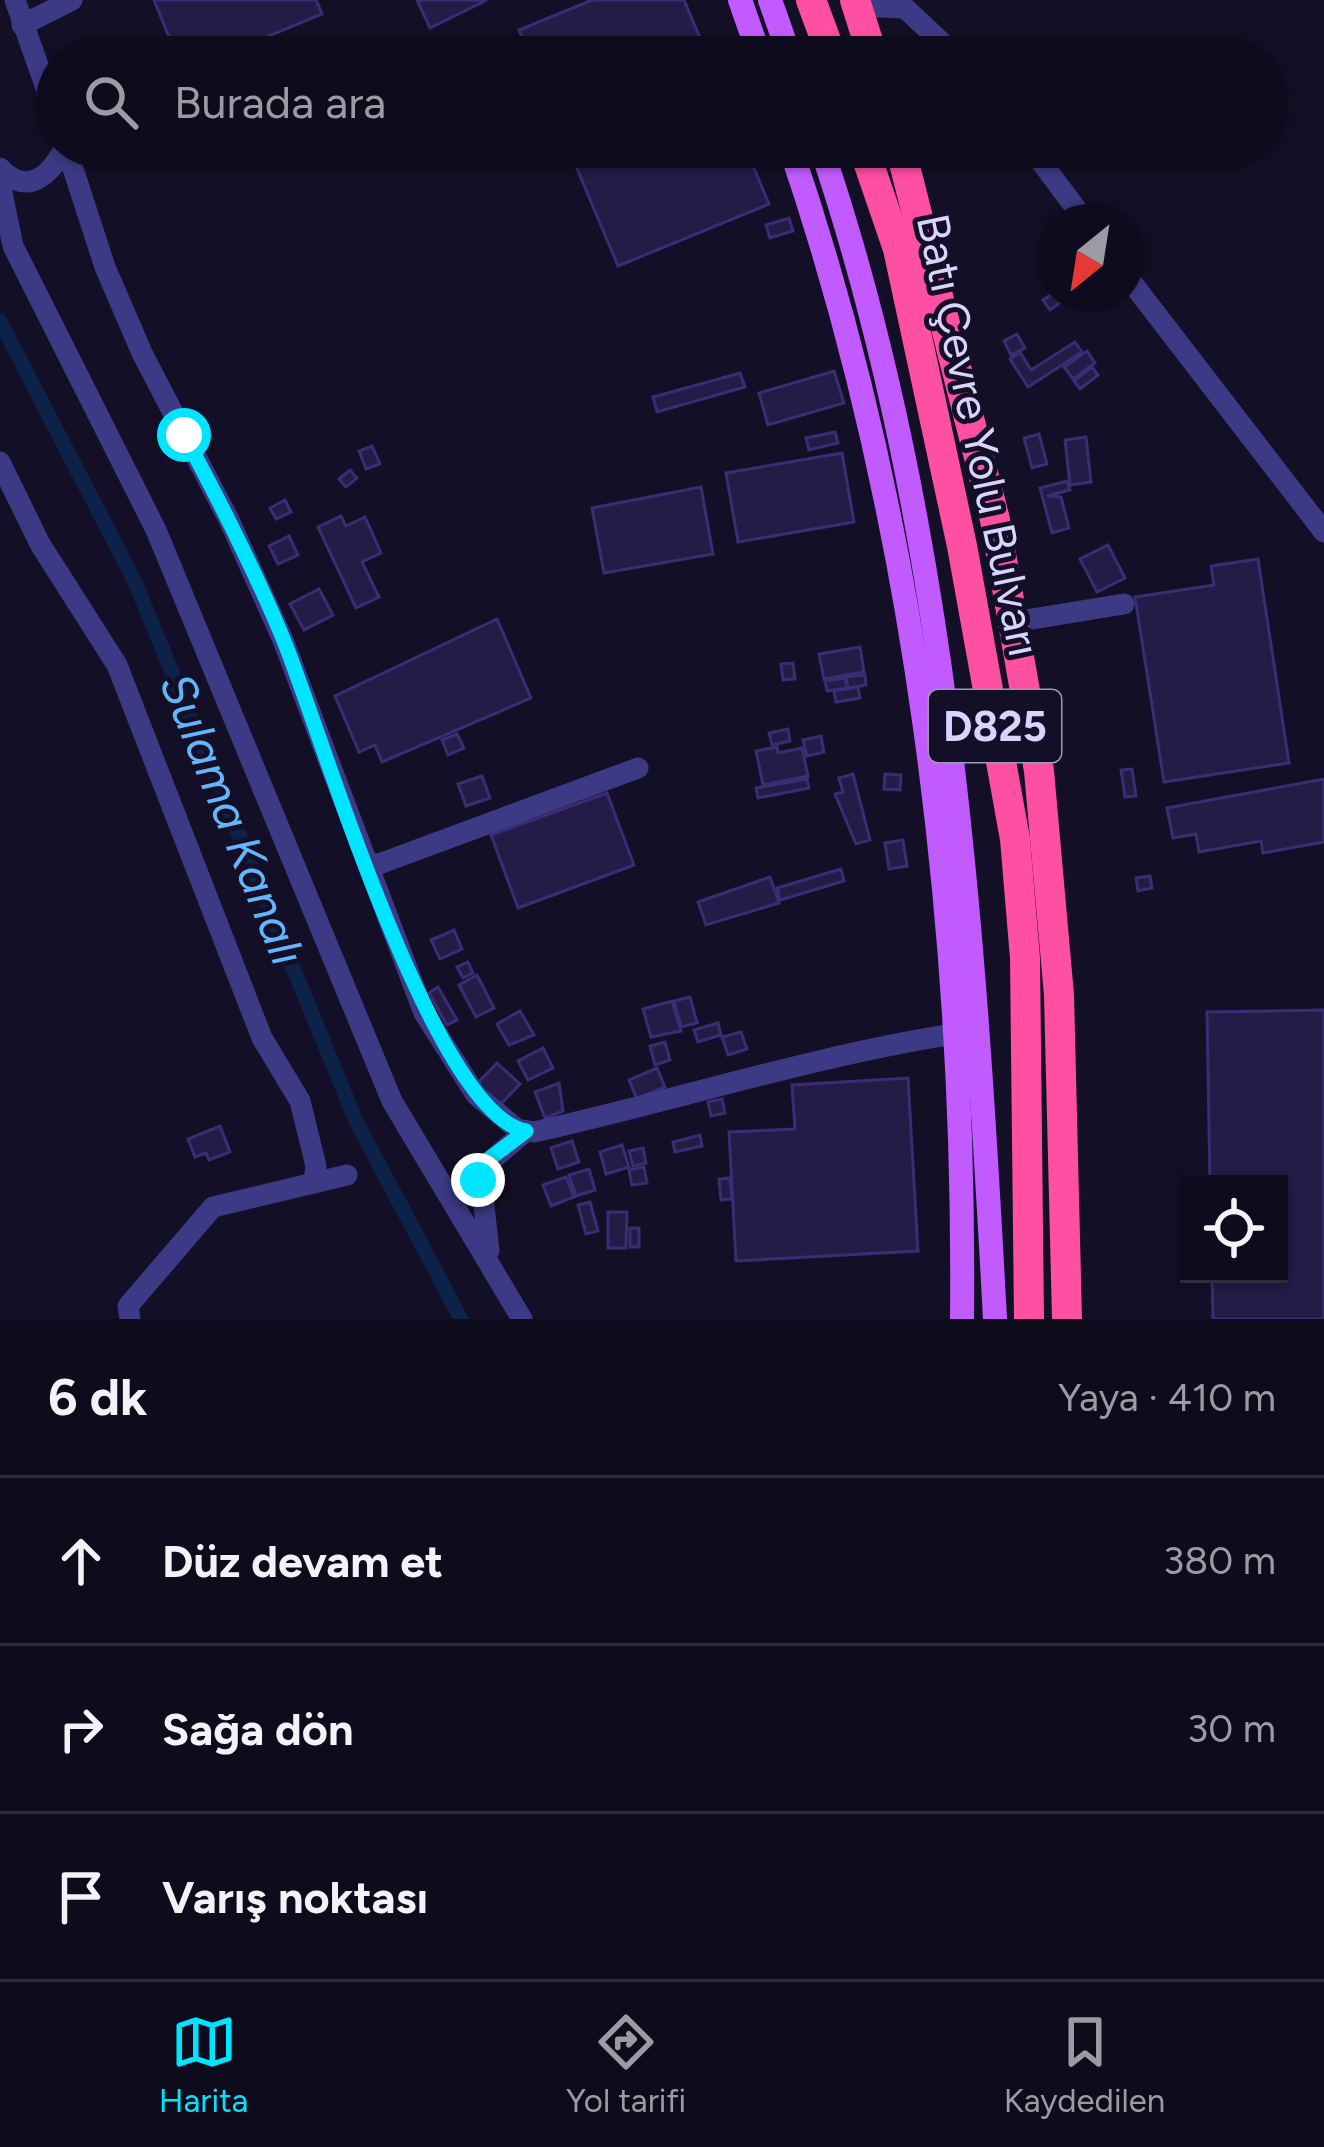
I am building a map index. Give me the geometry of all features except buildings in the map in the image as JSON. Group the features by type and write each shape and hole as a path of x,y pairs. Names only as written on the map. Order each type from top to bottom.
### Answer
{"highway":[{"path":"811,0 824,36"},
{"path":"856,3 866,36"},
{"name":"Batı Çevre Yolu Bulvarı","path":"869,168 898,249 962,546 1016,839 1024,958 1028,1319"},
{"name":"Batı Çevre Yolu Bulvarı","path":"905,168 984,475 1039,771 1059,995 1067,1319"}],"main road":[{"path":"740,0 753,36"},
{"path":"770,0 783,36"},
{"path":"796,168 865,409 925,722 954,1034 962,1319"},
{"path":"827,168 900,427 955,796 979,1018 995,1319"}],"street":[{"path":"15,0 36,63"},
{"path":"22,26 72,0"},
{"path":"856,3 903,4 936,36"},
{"path":"0,168 15,182 32,182 52,168"},
{"path":"73,168 105,267 284,640 424,1013 476,1095 502,1120 526,1131"},
{"path":"1046,168 1073,204"},
{"path":"0,183 13,246 155,530 392,1101 522,1319"},
{"path":"1144,298 1324,532"},
{"path":"0,462 40,544 118,665 262,1038 300,1101 316,1166 314,1183"},
{"path":"1013,622 1124,604"},
{"path":"368,862 379,864 638,768"},
{"path":"505,1291 485,1243 478,1180 486,1161 526,1131 680,1099 864,1048 954,1034"},
{"path":"130,1319 128,1306 148,1276 213,1207 347,1175"}],"waterway":[{"name":"Sulama Kanalı","path":"0,321 135,582 356,1121 461,1319"}],"route":[{"path":"184,435 284,640 424,1013 476,1095 502,1120 526,1131 486,1161 478,1180"}]}
